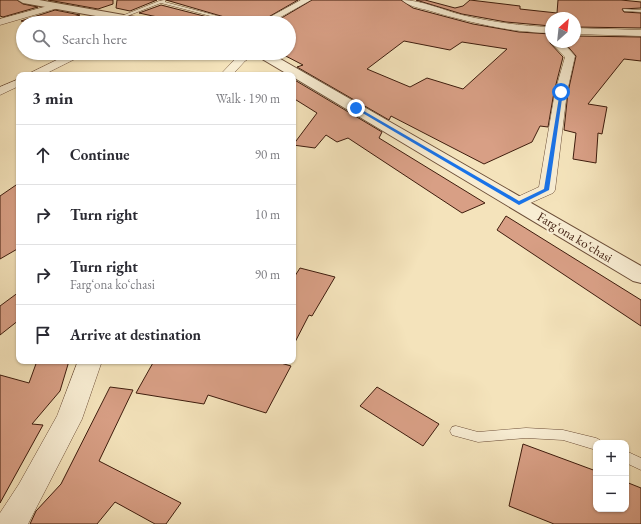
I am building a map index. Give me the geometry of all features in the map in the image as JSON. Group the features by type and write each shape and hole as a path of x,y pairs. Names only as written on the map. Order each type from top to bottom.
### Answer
{"street":[{"path":"23,0 110,16"},
{"path":"277,16 307,0"},
{"path":"406,0 486,24 545,30"},
{"path":"21,16 55,6"},
{"path":"0,22 16,17"},
{"path":"581,31 641,33"},
{"path":"519,204 547,190 561,92 570,56 562,48"},
{"path":"40,72 65,60"},
{"path":"229,72 239,60"},
{"name":"Fargʻona koʻchasi","path":"273,60 293,72"},
{"name":"Fargʻona koʻchasi","path":"296,73 641,276"},
{"path":"0,91 16,83"},
{"path":"11,524 29,494 69,419 89,364"}],"lane":[{"path":"126,16 167,0"},
{"path":"160,2 215,16"},
{"path":"624,10 641,10"},
{"path":"456,431 478,437 526,433 563,435 593,443"},
{"path":"629,458 641,464"}],"building":[{"path":"0,0 17,0 23,4 38,7 3,17 0,16"},
{"path":"48,0 113,0 113,4 98,9"},
{"path":"117,0 157,0 130,11 116,8"},
{"path":"166,0 298,0 270,16 221,16"},
{"path":"312,0 401,0 413,8 473,24 519,32 545,34 545,48 555,48 563,57 554,92 548,127 540,126 532,142 484,164 391,116 389,120 297,67 303,65 293,60 296,60 296,16 285,16","holes":["404,41 450,50 462,42 507,49 463,89 427,78 410,87 367,69"]},
{"path":"416,0 425,0 455,8 463,6 470,0 520,6 520,9 548,12 545,12 545,25 506,22 462,14"},
{"path":"558,0 621,0 641,2 641,8 622,9 624,12 641,13 641,28 581,27 581,12 557,12"},
{"path":"161,5 204,16 153,16 139,13"},
{"path":"55,10 80,15 77,16 36,16"},
{"path":"581,36 641,37 641,61 624,59 588,104 607,107 602,134 598,133 596,163 573,159 576,133 564,130 568,92 576,56 569,48 581,48"},
{"path":"296,81 382,132 379,138 485,203 462,213 348,138 337,142 326,135 315,148 296,145 296,141 317,113 296,100"},
{"path":"16,185 16,250 0,259 0,196"},
{"path":"506,216 641,300 641,326 497,230"},
{"path":"300,268 335,277 312,316 309,315 296,340 296,274"},
{"path":"16,294 16,322 0,335 0,306"},
{"path":"36,364 68,364 60,391 32,424 43,425 0,503 0,375 29,383"},
{"path":"152,364 284,364 291,366 266,413 208,395 204,404 136,393"},
{"path":"110,387 133,390 99,461 181,503 166,524 155,524 115,502 97,524 30,524 36,511 61,484"},
{"path":"377,387 439,424 423,446 360,406"},
{"path":"523,444 593,470 593,512 629,512 629,483 641,488 641,524 554,524 509,506"}],"route":[{"path":"356,108 519,204 547,190 561,92"}]}
